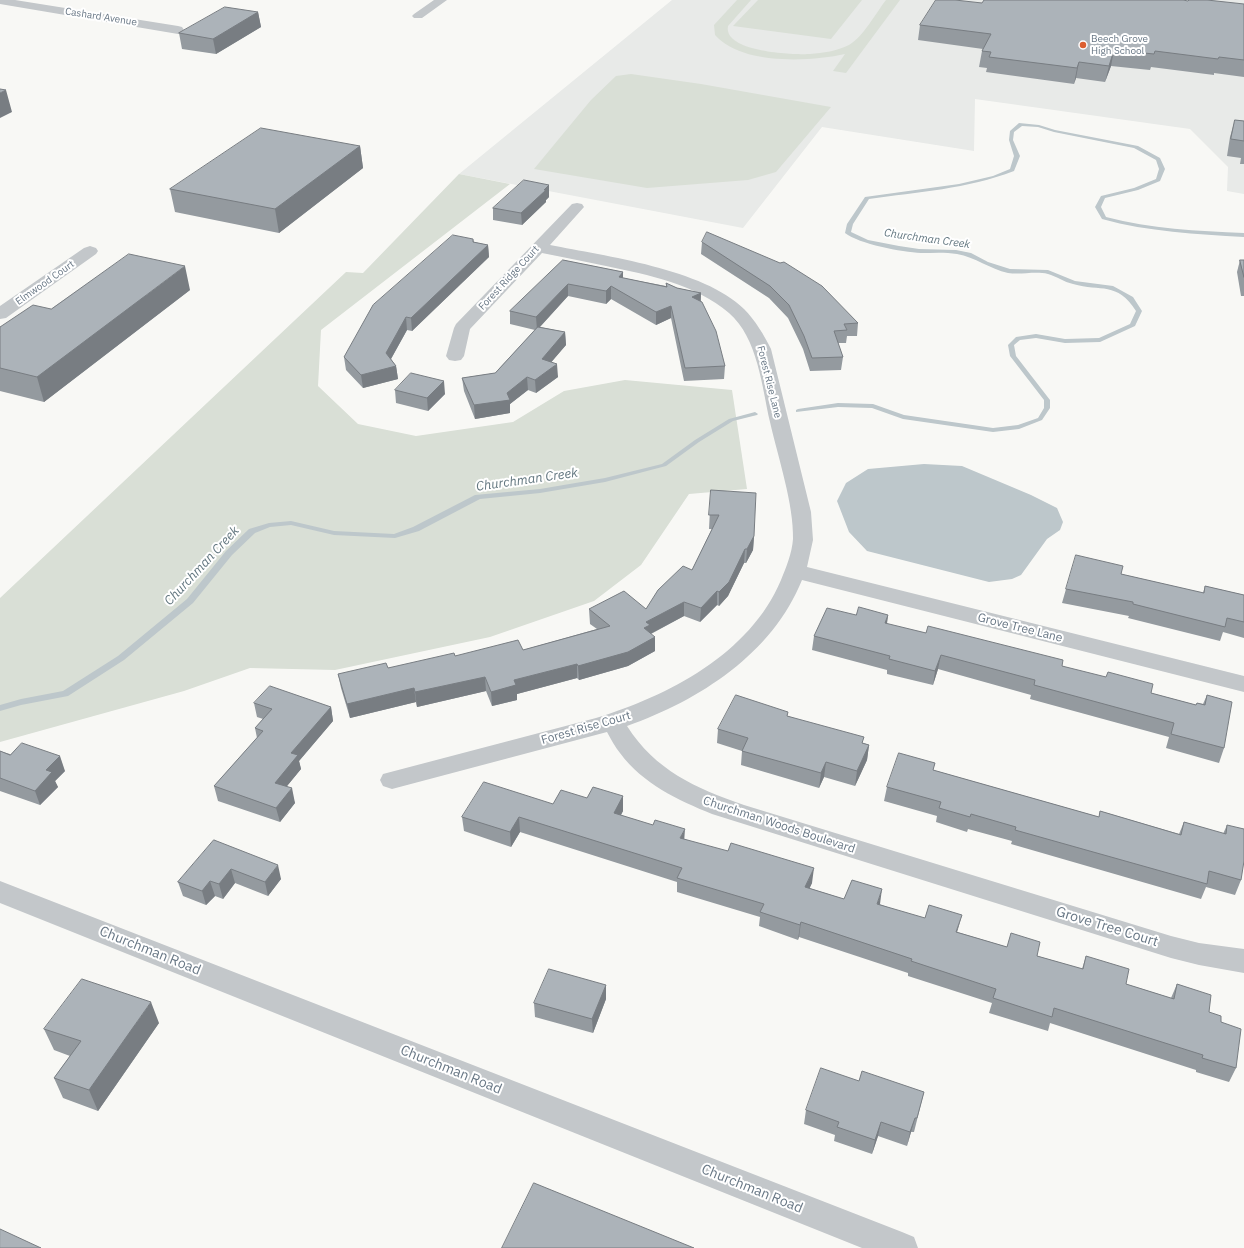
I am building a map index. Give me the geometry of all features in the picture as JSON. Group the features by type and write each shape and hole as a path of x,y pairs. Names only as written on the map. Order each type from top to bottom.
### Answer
{"street":[{"path":"418,16 441,0"},
{"name":"Cashard Avenue","path":"0,1 178,30"},
{"name":"Forest Ridge Court","path":"455,356 462,328 577,207"},
{"name":"Forest Rise Lane","path":"538,247 673,277 699,287 736,310 752,329 762,349 801,512 803,540 795,571"},
{"name":"Elmwood Court","path":"0,314 90,252"},
{"name":"Grove Tree Lane","path":"795,571 1244,684"},
{"name":"Forest Rise Court","path":"392,780 612,722 675,695 727,663 747,646 763,629 779,607 791,585 795,571"},
{"name":"Churchman Woods Boulevard","path":"612,722 628,747 643,762 660,777 688,794 736,812 973,886"},
{"name":"Grove Tree Court","path":"973,886 1171,947 1199,954 1244,961"},
{"name":"Churchman Road","path":"0,892 902,1248"}],"shaded area":[{"path":"672,0 1244,0 1244,194 1227,191 1228,167 1190,129 975,99 974,151 822,127 743,228 459,174"},
{"path":"737,0 751,0 728,26 729,35 736,41 747,47 761,50 789,54 815,54 840,49 849,45 864,31 886,0 900,0 846,73 833,71 845,54 814,59 777,59 741,52 727,45 715,35 714,25"},
{"path":"758,0 862,0 831,39 733,26"},
{"path":"631,74 701,84 831,107 776,172 748,180 647,188 534,169 591,100 616,76"},
{"path":"459,174 510,184 321,330 318,386 358,424 416,436 513,422 564,391 625,380 732,390 747,489 689,494 641,565 594,601 490,637 335,670 250,668 184,691 0,742 0,598 346,272 363,273"},
{"path":"924,464 962,466 1031,495 1057,508 1063,522 1060,530 1047,539 1021,575 1012,579 989,582 867,551 849,532 837,501 846,483 868,469"}],"building":[{"name":"Beech Grove High School","path":"936,0 955,0 982,3 984,0 1207,0 1244,4 1244,60 1219,57 1218,59 1155,51 1154,54 1114,50 1109,66 1079,62 1077,68 989,57 991,52 982,51 991,34 920,25"},
{"path":"225,7 258,12 213,39 179,33"},
{"path":"0,89 6,90 0,93"},
{"path":"1235,120 1244,121 1244,141 1231,139"},
{"path":"261,128 360,146 275,209 170,189"},
{"path":"524,180 549,185 544,190 546,190 521,213 493,208"},
{"path":"707,232 780,263 784,262 822,286 858,323 844,324 847,330 834,331 843,357 812,358 804,336 789,305 770,286 702,242"},
{"path":"453,235 473,239 473,242 488,245 411,318 406,317 386,353 396,366 361,375 344,357 373,305"},
{"path":"129,254 185,266 37,377 0,368 0,327 33,305 51,309"},
{"path":"563,260 623,272 619,277 667,287 666,283 677,288 701,293 692,297 702,302 716,331 725,366 685,368 671,306 656,312 611,286 606,291 568,284 536,317 510,311"},
{"path":"1240,260 1244,260 1244,277"},
{"path":"538,327 565,332 542,359 557,364 535,380 527,377 507,393 510,400 474,405 462,378 495,373"},
{"path":"411,373 444,381 427,398 395,390"},
{"path":"711,490 756,493 754,536 747,549 745,549 729,582 719,592 717,591 701,608 684,602 646,622 650,625 644,628 655,637 628,652 578,666 577,664 514,680 516,685 491,692 485,677 415,692 414,688 347,704 338,674 386,663 388,668 454,653 455,656 518,640 523,650 610,626 589,609 624,591 646,609 658,590 683,566 692,570 719,515 709,515"},
{"path":"1076,555 1123,566 1121,574 1204,593 1205,586 1244,595 1244,622 1227,618 1225,627 1133,604 1133,602 1066,589"},
{"path":"859,607 888,615 885,623 926,633 928,626 1063,660 1062,666 1106,677 1108,672 1153,684 1151,693 1196,705 1197,703 1205,705 1207,695 1232,702 1224,748 1171,734 1174,723 1034,685 1035,680 941,655 935,671 889,659 890,656 814,636 827,608 856,615"},
{"path":"270,686 331,707 291,753 298,755 275,783 292,788 276,808 214,786 263,731 255,728 272,709 254,703"},
{"path":"736,695 788,712 787,716 864,737 862,743 869,745 857,771 826,762 821,773 742,751 748,738 718,729"},
{"path":"22,743 60,756 46,770 52,772 35,791 0,778 0,751 10,755"},
{"path":"899,753 935,763 933,770 1099,817 1100,811 1181,835 1184,822 1226,834 1227,825 1244,829 1244,861 1241,880 1209,871 1207,884 1015,830 1016,827 971,814 970,817 939,808 941,802 887,787"},
{"path":"484,782 553,804 561,790 587,798 593,787 623,796 614,813 653,825 655,820 685,829 680,838 728,851 731,843 814,868 805,887 844,899 852,880 882,889 877,904 925,918 929,905 962,915 956,932 1007,947 1011,933 1040,942 1037,956 1083,969 1086,956 1129,969 1126,984 1174,999 1177,984 1211,995 1209,1012 1221,1016 1221,1022 1241,1029 1236,1068 1202,1058 1203,1055 1054,1008 1052,1017 993,998 996,989 801,922 800,925 760,912 764,904 677,878 682,868 519,817 510,832 462,817"},
{"path":"214,840 278,865 265,882 231,869 219,884 210,881 202,891 178,882"},
{"path":"549,969 606,985 592,1019 534,1003"},
{"path":"82,979 151,1002 89,1090 54,1078 81,1041 44,1029"},
{"path":"821,1068 859,1081 862,1071 924,1092 917,1118 915,1118 910,1132 881,1122 875,1140 837,1127 839,1122 806,1110"},
{"path":"534,1183 694,1248 502,1248"},
{"path":"0,1229 41,1248 0,1248"}],"waterway":[{"name":"Churchman Creek","path":"798,411 838,405 873,406 903,417 993,430 1019,427 1040,419 1047,408 1047,400 1013,356 1011,345 1018,338 1036,336 1065,341 1100,340 1133,325 1139,311 1131,298 1111,287 1074,283 1048,272 1009,271 986,263 971,255 956,252 919,251 899,248 866,241 848,233 850,224 867,198 959,186 995,177 1012,170 1017,156 1011,140 1012,131 1021,124 1039,126 1054,131 1136,147 1158,159 1162,169 1158,180 1136,189 1103,197 1098,207 1104,218 1121,223 1156,229 1244,235"},
{"name":"Churchman Creek","path":"0,708 21,702 65,694 121,658 190,601 229,553 252,531 269,525 291,523 334,533 395,536 416,529 478,497 540,491 605,480 664,465 697,441 731,420 755,414"}],"place":[{"name":"Beech Grove High School","path":"1083,45"}]}
